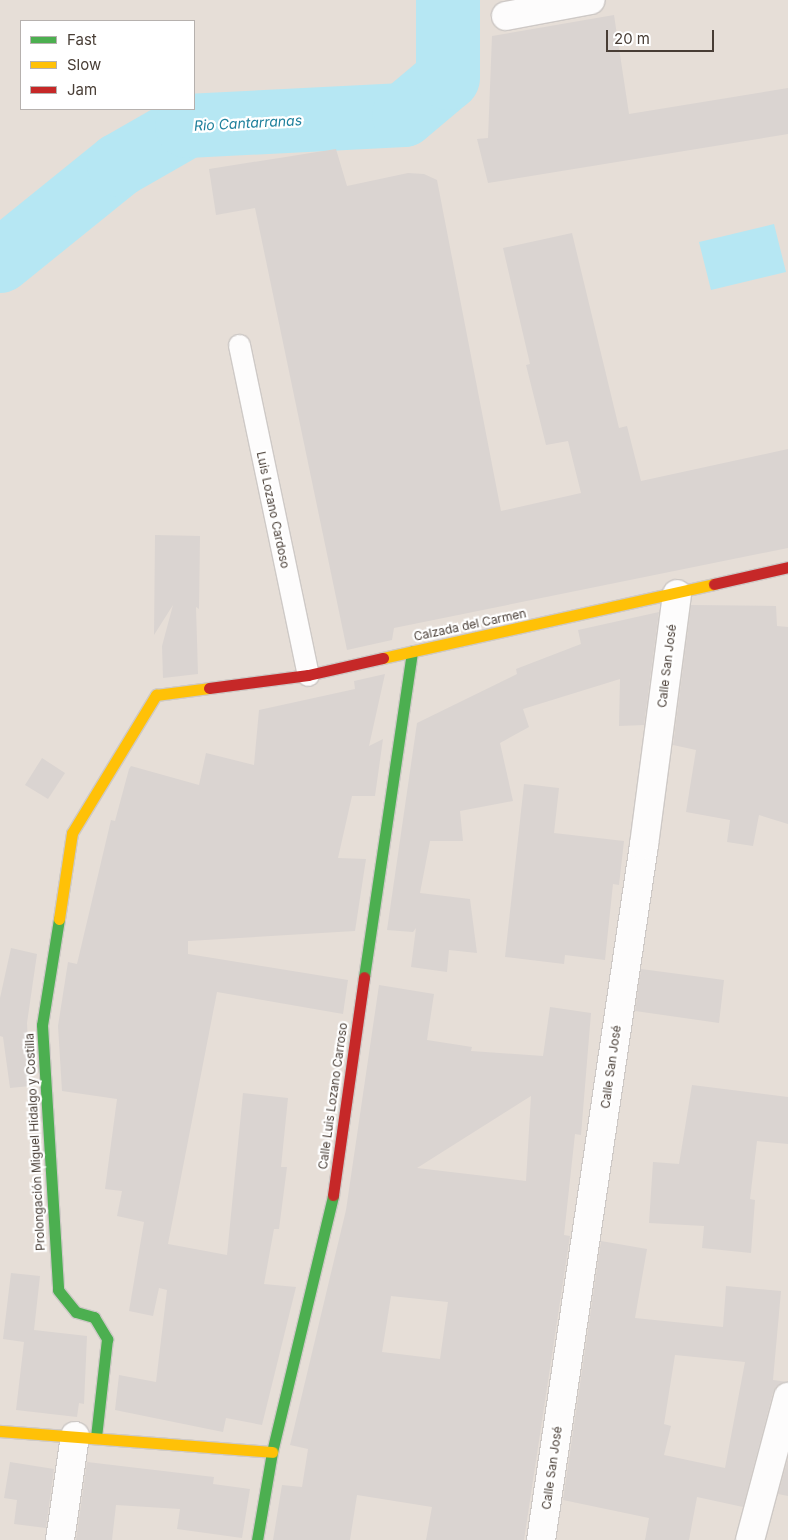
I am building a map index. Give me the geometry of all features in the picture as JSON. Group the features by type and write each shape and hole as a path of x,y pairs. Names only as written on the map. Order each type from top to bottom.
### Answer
{"street":[{"path":"506,16 591,0"},
{"name":"Calzada del Carmen","path":"156,695 308,675 677,594 788,567"},
{"name":"Calle San José","path":"541,1540 644,845 677,594"},
{"name":"Calle Luis Lozano Carroso","path":"257,1540 272,1452 331,1206 412,652"},
{"name":"Prolongación Miguel Hidalgo y Costilla","path":"86,1437 107,1338 94,1317 76,1312 58,1290 42,1025 72,833 156,695"},
{"path":"750,1540 788,1397"},
{"path":"0,1431 272,1452"},
{"path":"60,1540 86,1437"}],"lane":[{"name":"Luis Lozano Cardoso","path":"239,346 308,675"}],"shaded area":[{"path":"0,0 788,0 788,1540 0,1540"}],"water":[{"path":"774,224 786,272 711,290 699,242"}],"building":[{"path":"614,15 629,114 788,88 788,134 488,183 477,139 488,138 492,36"},
{"path":"336,149 347,186 408,173 424,174 437,180 501,511 581,493 568,441 546,445 526,365 530,364 503,248 572,233 619,428 627,426 641,481 788,449 788,548 394,628 392,640 347,650 255,208 216,215 209,169"},
{"path":"155,535 200,536 199,609 196,607 198,674 163,678 162,646 173,605 154,635"},
{"path":"691,605 776,606 777,626 788,627 788,824 759,815 753,846 727,842 730,820 686,812 696,750 673,745"},
{"path":"659,612 644,725 619,726 620,679 523,709 529,727 500,743 513,801 460,811 463,841 430,841 420,893 470,899 477,953 449,950 447,972 411,967 416,928 413,932 387,930 417,723 517,674 516,669 581,644 578,630"},
{"path":"385,674 369,746 383,739 375,796 352,796 338,858 366,859 355,931 188,941 188,954 348,980 343,1014 217,992 168,1244 227,1255 243,1093 288,1098 281,1167 287,1167 279,1229 274,1229 264,1284 296,1287 262,1425 226,1418 223,1432 115,1410 119,1375 156,1382 167,1290 159,1288 153,1316 129,1311 144,1222 117,1216 122,1191 105,1189 117,1099 62,1091 58,1026 68,962 77,964 111,820 115,821 129,769 131,766 199,785 206,753 254,765 259,710 355,689 354,681"},
{"path":"42,758 65,773 48,799 25,785"},
{"path":"524,784 559,788 554,833 624,841 619,885 613,884 605,960 565,955 564,964 505,957"},
{"path":"11,948 37,954 27,1023 30,1086 10,1088 3,1037 0,1036 0,998"},
{"path":"641,969 724,980 719,1023 635,1011"},
{"path":"379,985 434,994 427,1040 472,1047 471,1051 543,1056 550,1007 591,1013 581,1135 575,1134 564,1235 570,1236 524,1540 426,1540 432,1507 357,1495 350,1540 273,1540 282,1485 302,1487 308,1449 290,1445 346,1210","holes":["531,1096 526,1181 417,1168","391,1296 448,1302 440,1359 382,1352"]},
{"path":"692,1085 788,1097 788,1144 757,1141 750,1199 755,1200 751,1253 702,1248 704,1226 649,1223 653,1162 679,1164"},
{"path":"601,1241 647,1249 635,1318 723,1327 726,1286 781,1291 773,1380 788,1382 777,1386 773,1393 743,1507 697,1497 689,1540 645,1540 649,1518 563,1500","holes":["675,1355 745,1362 725,1468 664,1455 671,1426 664,1424"]},
{"path":"11,1273 40,1276 34,1330 87,1336 84,1404 79,1403 77,1417 16,1410 24,1342 3,1339"},
{"path":"788,1458 788,1496 778,1494"},
{"path":"10,1462 54,1469 46,1528 14,1524 17,1500 4,1498"},
{"path":"87,1462 214,1477 213,1484 250,1489 242,1538 177,1529 180,1509 116,1505 112,1540 76,1540"}],"waterway":[{"name":"Rio Cantarranas","path":"0,261 119,165 187,126 404,115 448,78 448,0"}],"traffic: fast":[{"path":"364,977 412,652"},
{"path":"59,919 42,1025 58,1290 76,1312 94,1317 107,1339 96,1437"},
{"path":"257,1540 272,1452 333,1195"}],"traffic: slow":[{"path":"383,658 714,584"},
{"path":"59,919 72,833 156,695 209,688"},
{"path":"0,1431 272,1452"}],"traffic: jam":[{"path":"714,584 788,567"},
{"path":"209,688 308,675 383,658"},
{"path":"333,1195 364,977"}]}
